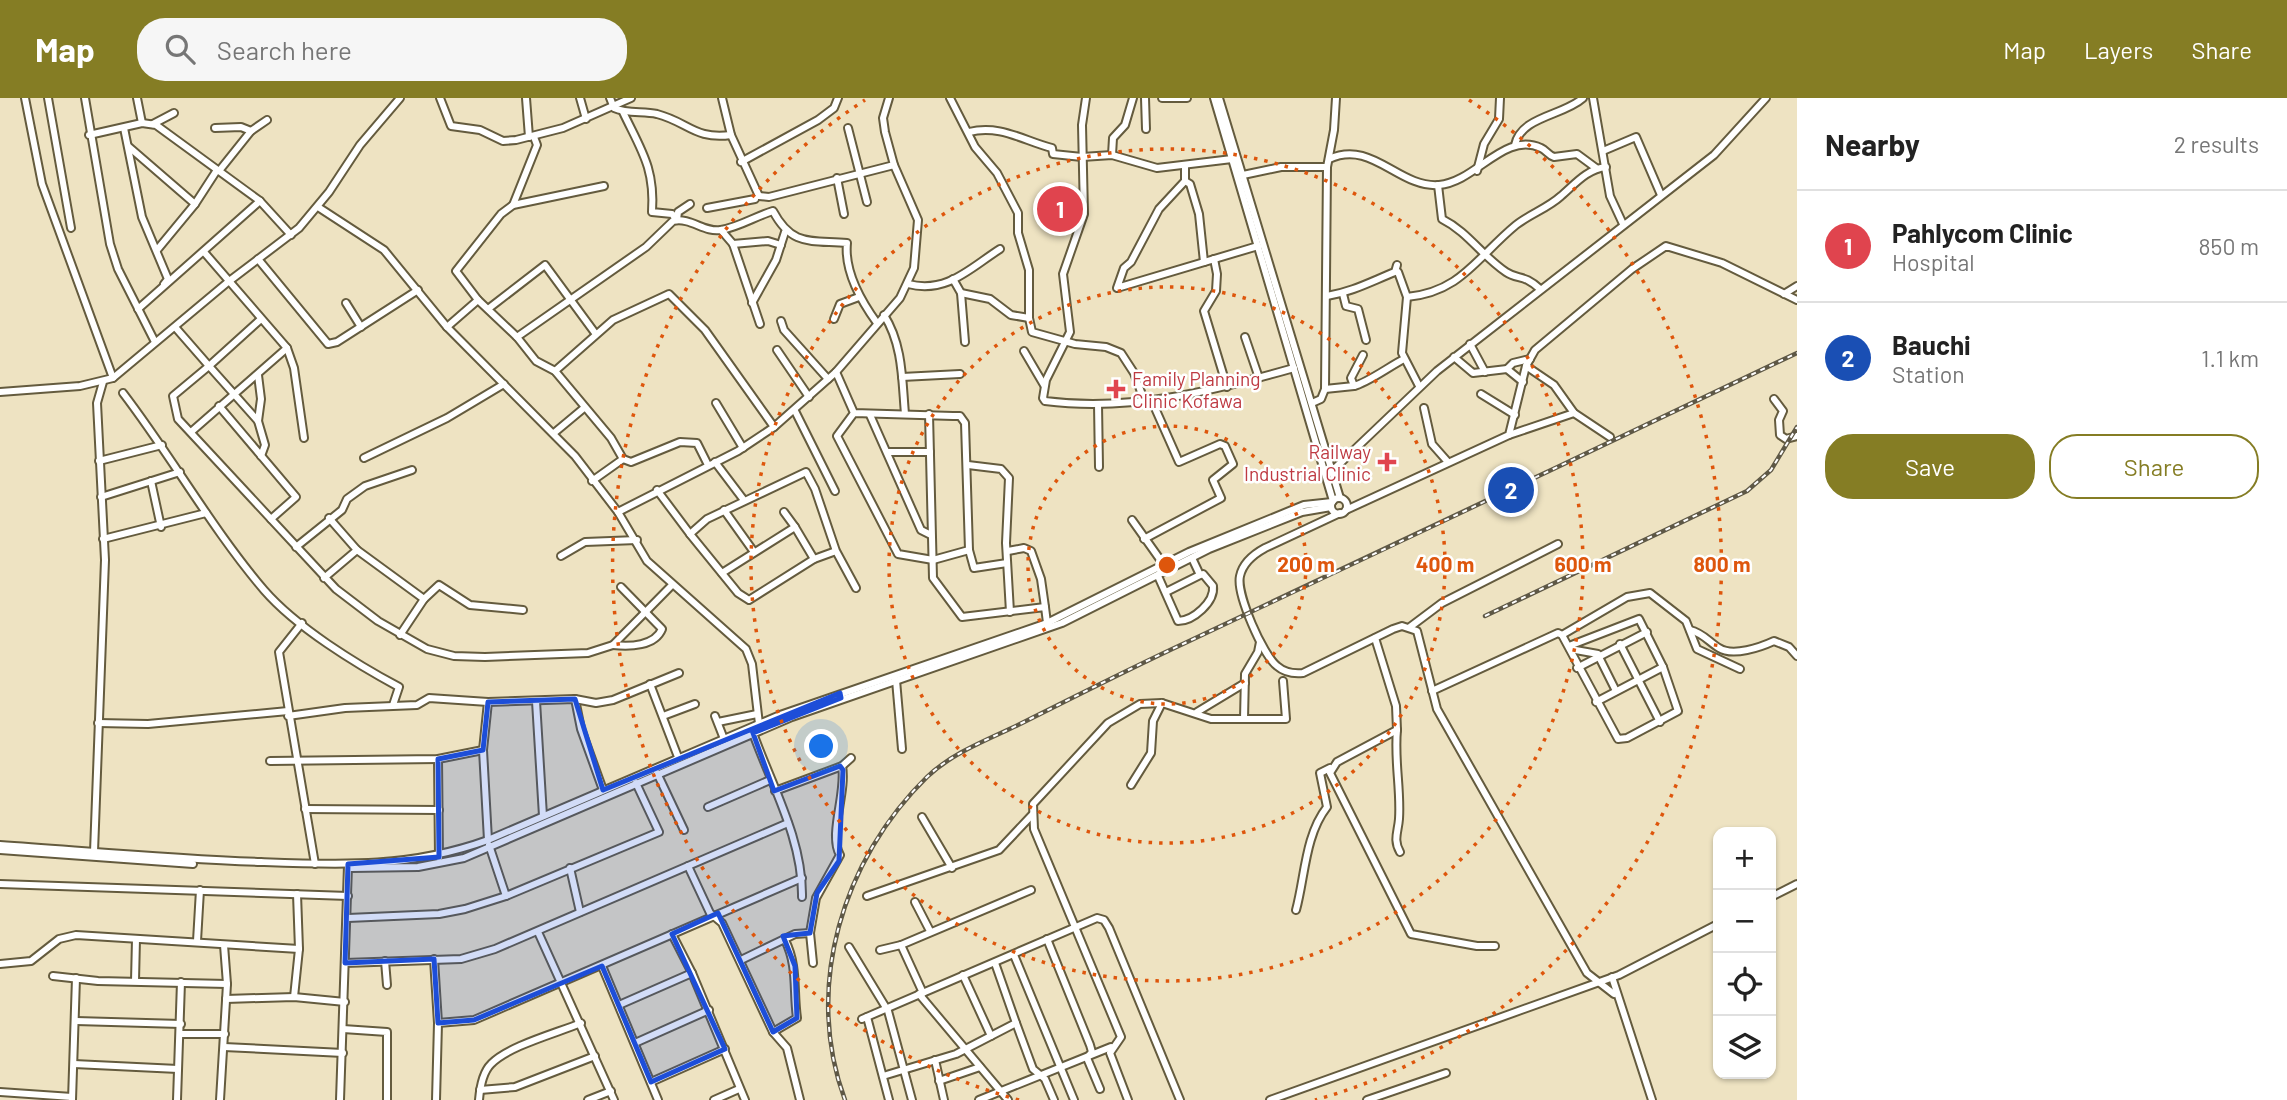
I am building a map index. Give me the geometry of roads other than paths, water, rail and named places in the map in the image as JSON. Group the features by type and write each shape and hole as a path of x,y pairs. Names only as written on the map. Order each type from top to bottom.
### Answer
{"street":[{"path":"26,98 42,184 113,378"},
{"path":"48,98 71,228"},
{"path":"85,98 89,135 97,164 110,244 118,269 155,342"},
{"path":"136,98 142,123"},
{"path":"0,392 103,382 113,378 228,282 291,235 318,207 360,145 400,98"},
{"path":"440,98 451,126 456,129 480,130 503,141 531,137 586,119 631,98"},
{"path":"513,205 537,145 531,137 527,98"},
{"path":"580,98 586,119"},
{"path":"610,98 614,108 623,113 659,114 702,136 731,135"},
{"path":"722,98 731,135 757,198 759,214"},
{"path":"741,162 818,120 834,108 838,98"},
{"path":"618,512 743,448 795,411 836,372 908,284 914,268 918,220 894,165 884,124 887,101 879,98"},
{"path":"950,98 975,147 997,173 1018,213 1018,233 1029,271 1029,318 1032,332 1106,346 1121,354 1134,373 1179,462 1220,444 1225,446 1233,464 1213,480 1221,498 1144,538"},
{"path":"1044,385 1068,340 1070,319 1063,274 1084,214 1082,157 1086,98"},
{"path":"1112,155 1113,138 1125,125 1133,98"},
{"path":"1145,98 1146,129"},
{"path":"1162,98 1187,98"},
{"path":"1216,98 1294,368 1336,503 1343,512"},
{"path":"1216,98 1243,175 1332,471 1336,503 1343,512"},
{"path":"1311,404 1321,399 1325,389 1328,163 1336,98"},
{"path":"1477,171 1484,144 1499,119 1500,98"},
{"path":"1243,175 1281,167 1328,163 1360,153 1419,182 1438,185 1477,171 1515,145 1518,136 1541,117 1559,113 1583,98"},
{"path":"1593,98 1613,205 1623,224"},
{"path":"1332,471 1361,447 1419,386 1454,357 1714,155 1766,98"},
{"path":"153,124 174,113"},
{"path":"623,113 642,146 651,171 652,212 672,214 677,220 721,230 772,211 785,232 809,241 847,239 849,268 859,297 877,323"},
{"path":"157,250 251,131 267,120"},
{"path":"89,135 142,123 153,124 260,201 291,235"},
{"path":"215,128 241,127 251,131"},
{"path":"124,128 142,218 168,279 164,284"},
{"path":"848,128 867,202"},
{"path":"969,132 984,128 1007,132 1052,148 1053,154 1082,157 1112,155 1157,168 1185,167 1232,159"},
{"path":"1603,151 1636,137 1661,195"},
{"path":"1515,145 1539,147 1554,157 1577,154 1596,168"},
{"path":"128,147 195,204"},
{"path":"707,208 769,197 894,165"},
{"path":"1185,167 1185,181 1159,209 1131,262 1124,268 1117,288 1258,246"},
{"path":"1407,297 1416,298 1446,287 1464,276 1518,224 1546,207 1596,168 1606,167"},
{"path":"837,178 844,214"},
{"path":"1185,181 1190,184 1199,214 1204,262"},
{"path":"1438,185 1441,219 1464,232 1504,271 1527,278 1541,289"},
{"path":"604,186 513,205 501,214 457,268 458,275 536,361 555,372 611,438 623,459 631,462 680,442 697,443 744,499"},
{"path":"138,309 260,201"},
{"path":"517,337 646,247 677,220 678,212 690,204"},
{"path":"318,207 374,241 447,327 554,433 618,512 647,561 746,649 752,664 759,724"},
{"path":"721,230 733,244 760,324"},
{"path":"752,303 763,289 785,232"},
{"path":"733,244 768,241 781,245"},
{"path":"1509,435 1528,363 1544,341 1609,292 1632,269 1666,246 1722,263 1797,300"},
{"path":"908,284 940,285 971,272 1000,249"},
{"path":"204,252 287,348 294,368 304,438"},
{"path":"258,259 328,344 337,342 418,290"},
{"path":"1214,259 1216,291 1203,311 1227,387"},
{"path":"488,309 545,265 596,333"},
{"path":"1327,296 1343,294 1397,269 1407,297 1402,344 1404,359 1419,386"},
{"path":"953,279 961,293 965,342"},
{"path":"1784,294 1797,286"},
{"path":"961,293 990,299 1001,310 1014,317 1029,318"},
{"path":"1343,294 1346,306 1359,309 1366,340"},
{"path":"555,372 596,333 619,316 665,295 673,296 705,330 774,427"},
{"path":"834,319 840,304 859,297"},
{"path":"447,327 478,300"},
{"path":"346,303 361,327"},
{"path":"884,315 894,331 905,414"},
{"path":"261,319 173,396 178,419 324,578 355,605 400,635 427,649 454,656 571,655 613,645 627,646 652,641 660,634 662,629 621,587"},
{"path":"781,321 783,330 828,379"},
{"path":"175,327 258,421 265,445 261,456"},
{"path":"1245,337 1259,378"},
{"path":"1470,344 1485,372"},
{"path":"191,432 287,348"},
{"path":"777,351 809,397"},
{"path":"1024,351 1044,385 1045,401 1098,404 1183,397 1294,368"},
{"path":"1354,386 1351,377 1363,355"},
{"path":"1454,357 1473,373 1507,369 1513,363 1528,363 1554,385 1574,413 1610,437"},
{"path":"1325,389 1363,384 1370,377 1404,359"},
{"path":"1507,369 1523,382"},
{"path":"836,372 854,413"},
{"path":"902,377 960,374"},
{"path":"258,375 261,399 258,421"},
{"path":"94,852 103,539 97,403 103,382"},
{"path":"364,458 447,418 504,384"},
{"path":"123,393 162,445 206,513 264,590 302,623 398,687 393,705"},
{"path":"1481,394 1515,415"},
{"path":"1774,399 1783,411 1779,420 1781,436 1786,439 1797,436"},
{"path":"716,404 743,448"},
{"path":"1098,404 1098,467"},
{"path":"219,407 296,497 271,519"},
{"path":"554,433 584,408"},
{"path":"1424,408 1432,444 1447,461"},
{"path":"795,411 835,491"},
{"path":"854,413 960,416 965,423 969,550 974,568 1007,563"},
{"path":"854,413 837,436 898,554 933,561 969,550"},
{"path":"1574,413 1509,435 1447,461 1386,493 1323,519 1255,553 1243,568 1240,590 1260,641 1279,668 1295,674 1402,626 1417,631 1422,641 1437,709 1447,728 1587,973 1597,983 1616,994"},
{"path":"929,414 933,578 961,618 1045,607"},
{"path":"870,415 921,530 931,535"},
{"path":"99,461 162,445"},
{"path":"887,452 930,452"},
{"path":"592,481 623,459"},
{"path":"968,465 1000,469 1009,478 1007,563 1010,612"},
{"path":"296,547 328,518 342,510 347,499 365,486 412,470"},
{"path":"101,497 180,472"},
{"path":"690,534 701,523 724,510 802,472 809,475 836,551 856,588"},
{"path":"151,481 161,527"},
{"path":"815,489 831,483"},
{"path":"657,490 743,598 749,600 814,559 836,551"},
{"path":"1323,519 1336,503"},
{"path":"0,848 348,866 439,857 489,843 840,696 896,680 1043,627 1192,558 1302,512 1336,503"},
{"path":"0,848 147,862 418,867 464,858 543,816 759,724 1043,627 1189,551 1304,505 1356,504"},
{"path":"724,510 754,551"},
{"path":"784,512 814,559"},
{"path":"103,539 161,527 206,513"},
{"path":"328,518 357,550 424,599"},
{"path":"1132,520 1164,565"},
{"path":"271,533 278,527"},
{"path":"722,573 794,527"},
{"path":"561,556 586,542 637,540"},
{"path":"1410,627 1442,603 1558,544"},
{"path":"1007,551 1024,548 1031,551 1041,579 1045,607 1043,627"},
{"path":"324,578 357,550"},
{"path":"1192,558 1200,575"},
{"path":"1158,576 1178,621 1186,620 1206,606 1214,592 1213,586 1203,574 1166,593"},
{"path":"400,635 424,599 439,584 470,605 523,610"},
{"path":"613,645 672,585"},
{"path":"1432,691 1549,635 1562,635 1627,597 1644,593 1655,595 1686,621 1697,649 1740,669"},
{"path":"1562,635 1577,668 1618,739 1660,722 1678,711 1663,667 1639,619 1569,648"},
{"path":"302,623 279,652 315,864"},
{"path":"1690,630 1698,632 1722,649 1749,649 1774,641 1789,647 1797,656"},
{"path":"1577,668 1647,632"},
{"path":"1375,638 1396,706 1395,752 1400,805 1396,842 1400,852"},
{"path":"1244,719 1247,666 1258,652 1260,641"},
{"path":"1620,644 1660,722"},
{"path":"1569,648 1599,655"},
{"path":"1599,655 1616,691"},
{"path":"1596,702 1663,667"},
{"path":"98,723 148,724 417,705 429,698 488,702 575,699 596,703 613,700 679,673"},
{"path":"896,680 902,749"},
{"path":"979,1100 1111,1048 1121,1037 1034,829 1033,804 1108,723 1140,704 1162,703 1197,712 1211,719 1286,719 1283,681"},
{"path":"1197,712 1245,682"},
{"path":"650,684 678,757"},
{"path":"575,699 581,729 603,790"},
{"path":"536,701 543,816"},
{"path":"488,702 483,750 489,843 506,896"},
{"path":"1131,785 1151,752 1153,721 1162,703"},
{"path":"663,716 695,704"},
{"path":"724,739 716,719 757,714"},
{"path":"1296,910 1311,844 1320,817 1327,807 1320,774 1397,730"},
{"path":"753,733 788,823 802,878 802,897"},
{"path":"270,761 438,760 483,750"},
{"path":"775,790 842,766 851,758"},
{"path":"438,760 439,857"},
{"path":"813,963 810,933 817,893 840,855 836,839 843,796 842,766"},
{"path":"1330,768 1410,933 1477,946 1494,946"},
{"path":"657,773 684,830"},
{"path":"708,807 770,780"},
{"path":"348,918 439,914 506,896 659,832 636,783"},
{"path":"305,809 439,810"},
{"path":"867,896 999,850 1032,815"},
{"path":"922,817 952,868"},
{"path":"345,963 461,960 538,932 788,823"},
{"path":"340,1100 348,866"},
{"path":"688,866 712,916 722,923 741,960 773,1032 790,1057 800,1100"},
{"path":"569,868 580,912"},
{"path":"438,1023 474,1020 802,878"},
{"path":"0,884 348,896"},
{"path":"1776,894 1797,884"},
{"path":"197,942 200,890"},
{"path":"880,950 901,945 1031,890"},
{"path":"294,997 299,949 297,894"},
{"path":"915,902 930,932"},
{"path":"889,1100 864,1018 1097,918 1104,920 1180,1100"},
{"path":"1270,1100 1286,1097 1613,977 1713,927"},
{"path":"538,932 563,982 614,1100"},
{"path":"741,960 795,934 810,933"},
{"path":"672,934 709,1010 745,1100"},
{"path":"0,964 31,961 59,939 76,935 299,949"},
{"path":"135,981 136,939"},
{"path":"1047,939 1090,1045 1092,1052 1087,1058"},
{"path":"773,1032 797,1018 793,994 795,966 785,940"},
{"path":"220,1100 227,984 224,945"},
{"path":"901,945 921,993 1008,1100"},
{"path":"849,947 885,1009 906,1070 912,1100"},
{"path":"1014,955 1074,1100"},
{"path":"434,959 438,1023 436,1100"},
{"path":"385,961 387,985"},
{"path":"995,963 1033,1069 1041,1076 1054,1100"},
{"path":"602,966 658,1100"},
{"path":"619,1005 692,973"},
{"path":"963,975 990,1036"},
{"path":"53,976 227,984"},
{"path":"1613,977 1616,994 1652,1100"},
{"path":"1613,977 1616,994"},
{"path":"0,1092 72,1098 76,978"},
{"path":"177,1100 181,982"},
{"path":"226,999 294,997 345,1002"},
{"path":"635,1044 709,1010"},
{"path":"76,1021 181,1024"},
{"path":"479,1100 480,1090 491,1064 504,1055 581,1023"},
{"path":"883,1076 966,1049 1016,1023"},
{"path":"343,1029 387,1032 387,1100"},
{"path":"180,1034 225,1034"},
{"path":"224,1047 343,1053"},
{"path":"1111,1048 1112,1062 1128,1100"},
{"path":"651,1082 725,1049"},
{"path":"480,1090 515,1087 595,1056"},
{"path":"1087,1058 1100,1089"},
{"path":"935,1060 944,1100"},
{"path":"75,1064 178,1069"},
{"path":"939,1081 980,1068"},
{"path":"1367,1100 1447,1073"},
{"path":"714,1100 739,1088"},
{"path":"588,1100 611,1091"}],"railway":[{"path":"845,1100 833,1057 828,1013 830,970 839,927 853,885 873,846 898,810 937,768 970,748 1143,663 1797,353"},
{"path":"1485,616 1747,491 1771,470 1797,427"}],"place":[{"name":"Pahlycom Clinic","path":"1060,209"},
{"name":"Family Planning Clinic Kofawa","path":"1116,389"},
{"name":"Railway Industrial Clinic","path":"1387,462"},
{"name":"Bauchi","path":"1511,490"}]}
